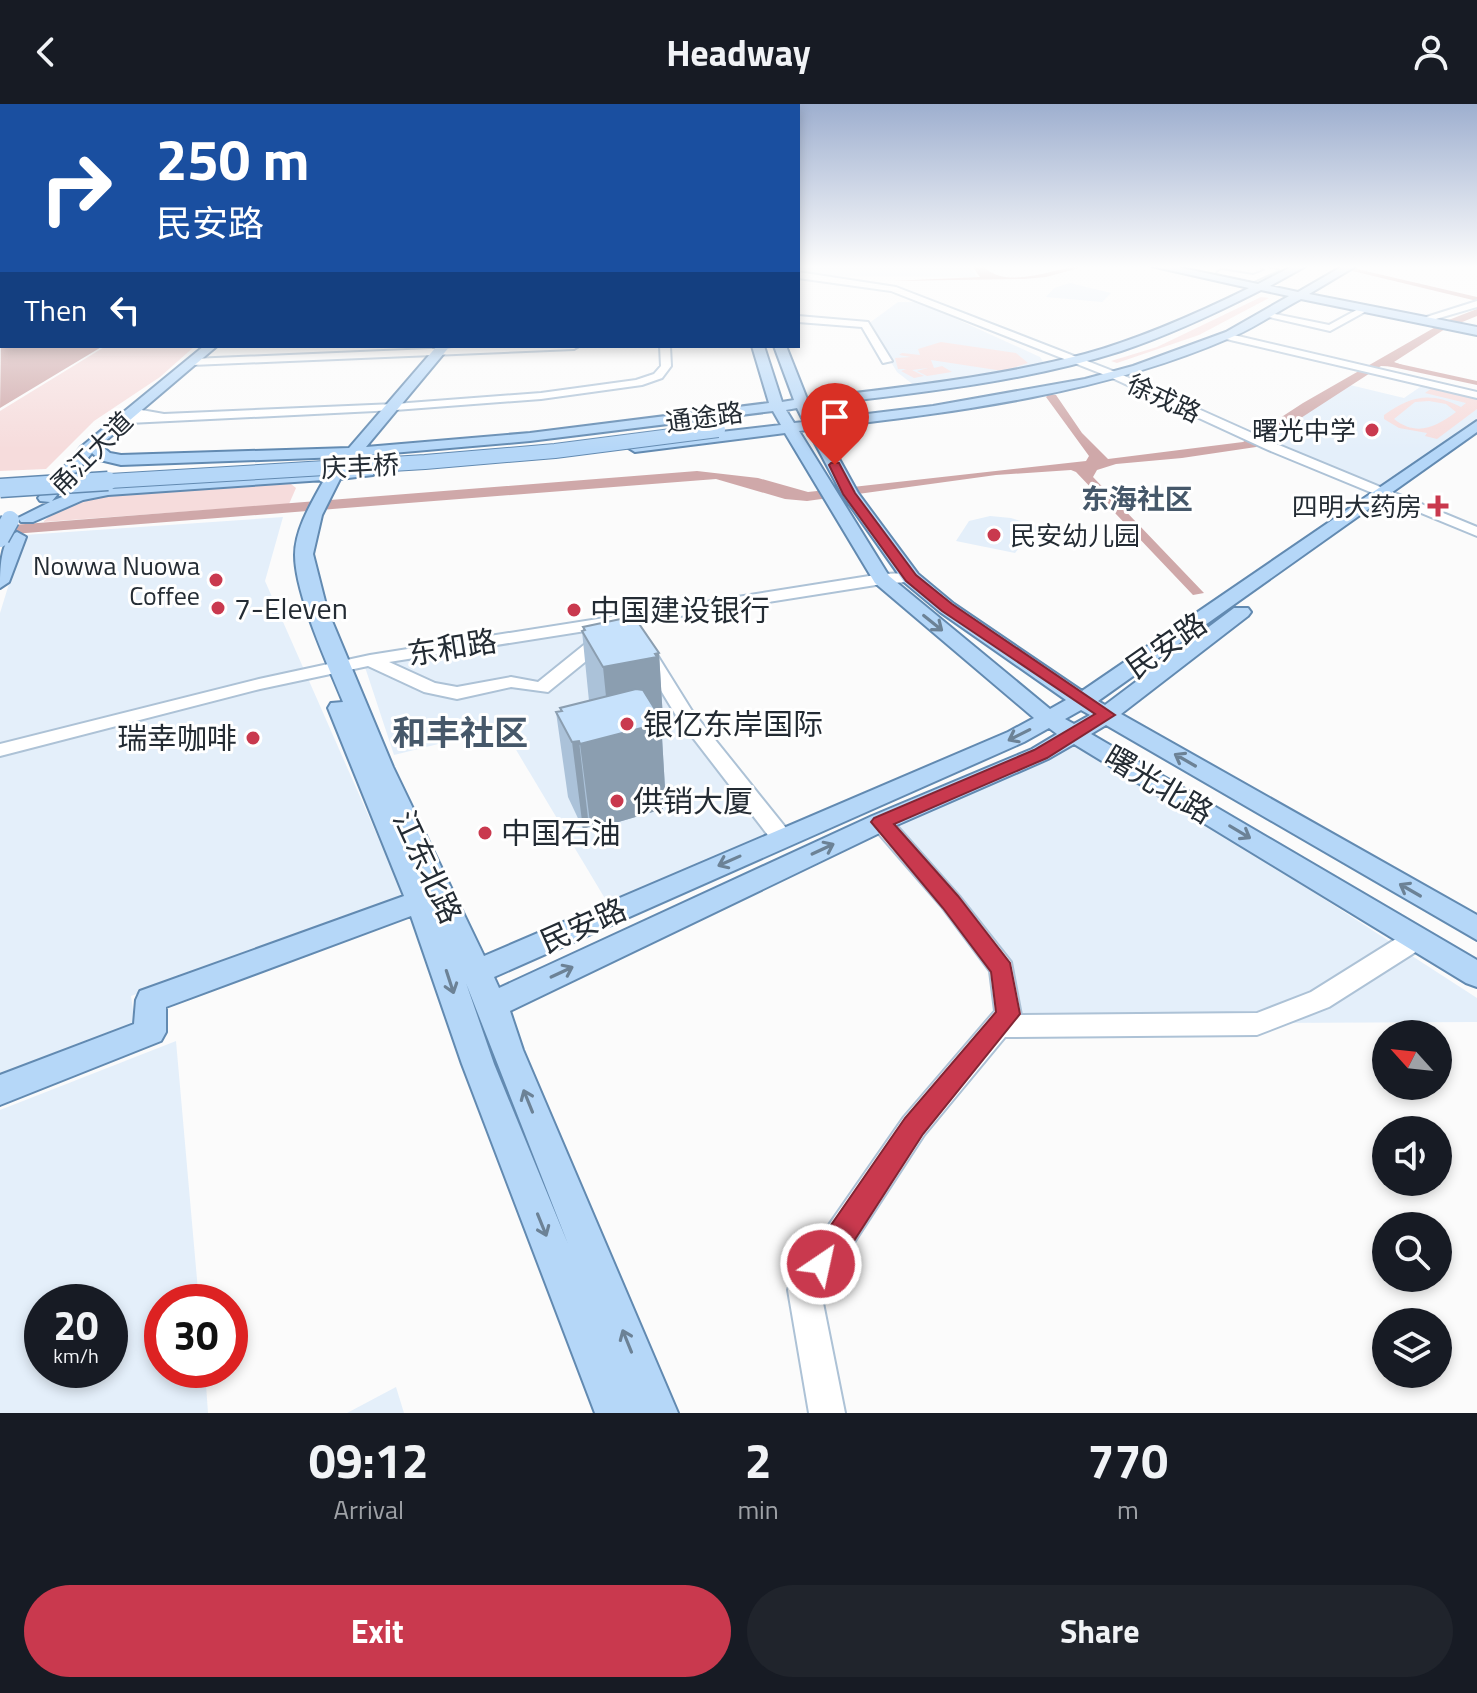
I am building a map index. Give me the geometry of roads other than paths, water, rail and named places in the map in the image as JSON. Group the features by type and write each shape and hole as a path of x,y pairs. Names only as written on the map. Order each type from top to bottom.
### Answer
{"main road":[{"name":"通途路","path":"1095,367 1180,327"},
{"name":"通途路","path":"96,441 95,448 100,453 121,460 345,451 661,423 808,416 1040,369 1095,367 1174,349 1228,327"},
{"name":"通途路","path":"715,427 808,416 948,408 1095,367 1225,336 1242,327"},
{"name":"甬江大道","path":"0,582 15,511 99,427 198,348"},
{"name":"甬江大道","path":"13,529 96,441 209,348"},
{"name":"曙光北路","path":"759,348 785,418 839,491 911,578 947,608 1082,701 1477,929"},
{"name":"曙光北路","path":"781,348 839,491 882,579 1049,719 1477,975"},
{"name":"江东北路","path":"437,349 345,451 318,493 292,557 304,612 381,767 492,1005 507,1050 657,1413"},
{"name":"通途路","path":"13,529 51,505 108,490 318,493 785,418"},
{"name":"民安路","path":"492,1005 881,822 1040,754 1076,733 1106,715 1392,496 1477,425"},
{"name":"庆丰桥","path":"0,480 425,455 715,427"},
{"name":"庆丰桥","path":"0,488 555,451 715,427"},
{"name":"民安路","path":"476,972 1016,737 1082,701 1477,437"},
{"name":"江东北路","path":"332,668 418,902 441,952 478,1064 616,1413"},
{"path":"0,1090 150,1032 151,1000 418,902"}],"street":[{"path":"867,327 887,361"},
{"name":"徐戎路","path":"992,327 1095,367 1270,446 1477,532"},
{"path":"1225,336 1477,395"},
{"path":"192,362 483,348"},
{"path":"112,427 127,420 541,396 638,383 658,376 666,366 665,348"},
{"path":"130,412 164,418"},
{"name":"东和路","path":"0,750 370,660 882,579 911,578"},
{"path":"370,660 430,688 457,693 511,682 542,688 626,619 684,713 782,838"},
{"path":"827,1413 804,1290 914,1126 1008,1014 1002,969 951,902 881,822"},
{"path":"999,1026 1257,1024 1285,1018 1309,1007 1416,939"}],"waterway":[{"path":"1386,363 1477,383"}],"place":[{"name":"曙光中学","path":"1372,430"},
{"name":"四明大药房","path":"1438,506"},
{"name":"民安幼儿园","path":"994,535"},
{"name":"Nowwa Nuowa Coffee","path":"216,580"},
{"name":"7-Eleven","path":"218,608"},
{"name":"中国建设银行","path":"574,610"},
{"name":"银亿东岸国际","path":"627,724"},
{"name":"瑞幸咖啡","path":"253,738"},
{"name":"供销大厦","path":"617,801"},
{"name":"中国石油","path":"485,833"}],"district":[{"name":"东海社区","path":"1137,498"},
{"name":"和丰社区","path":"460,732"}]}
